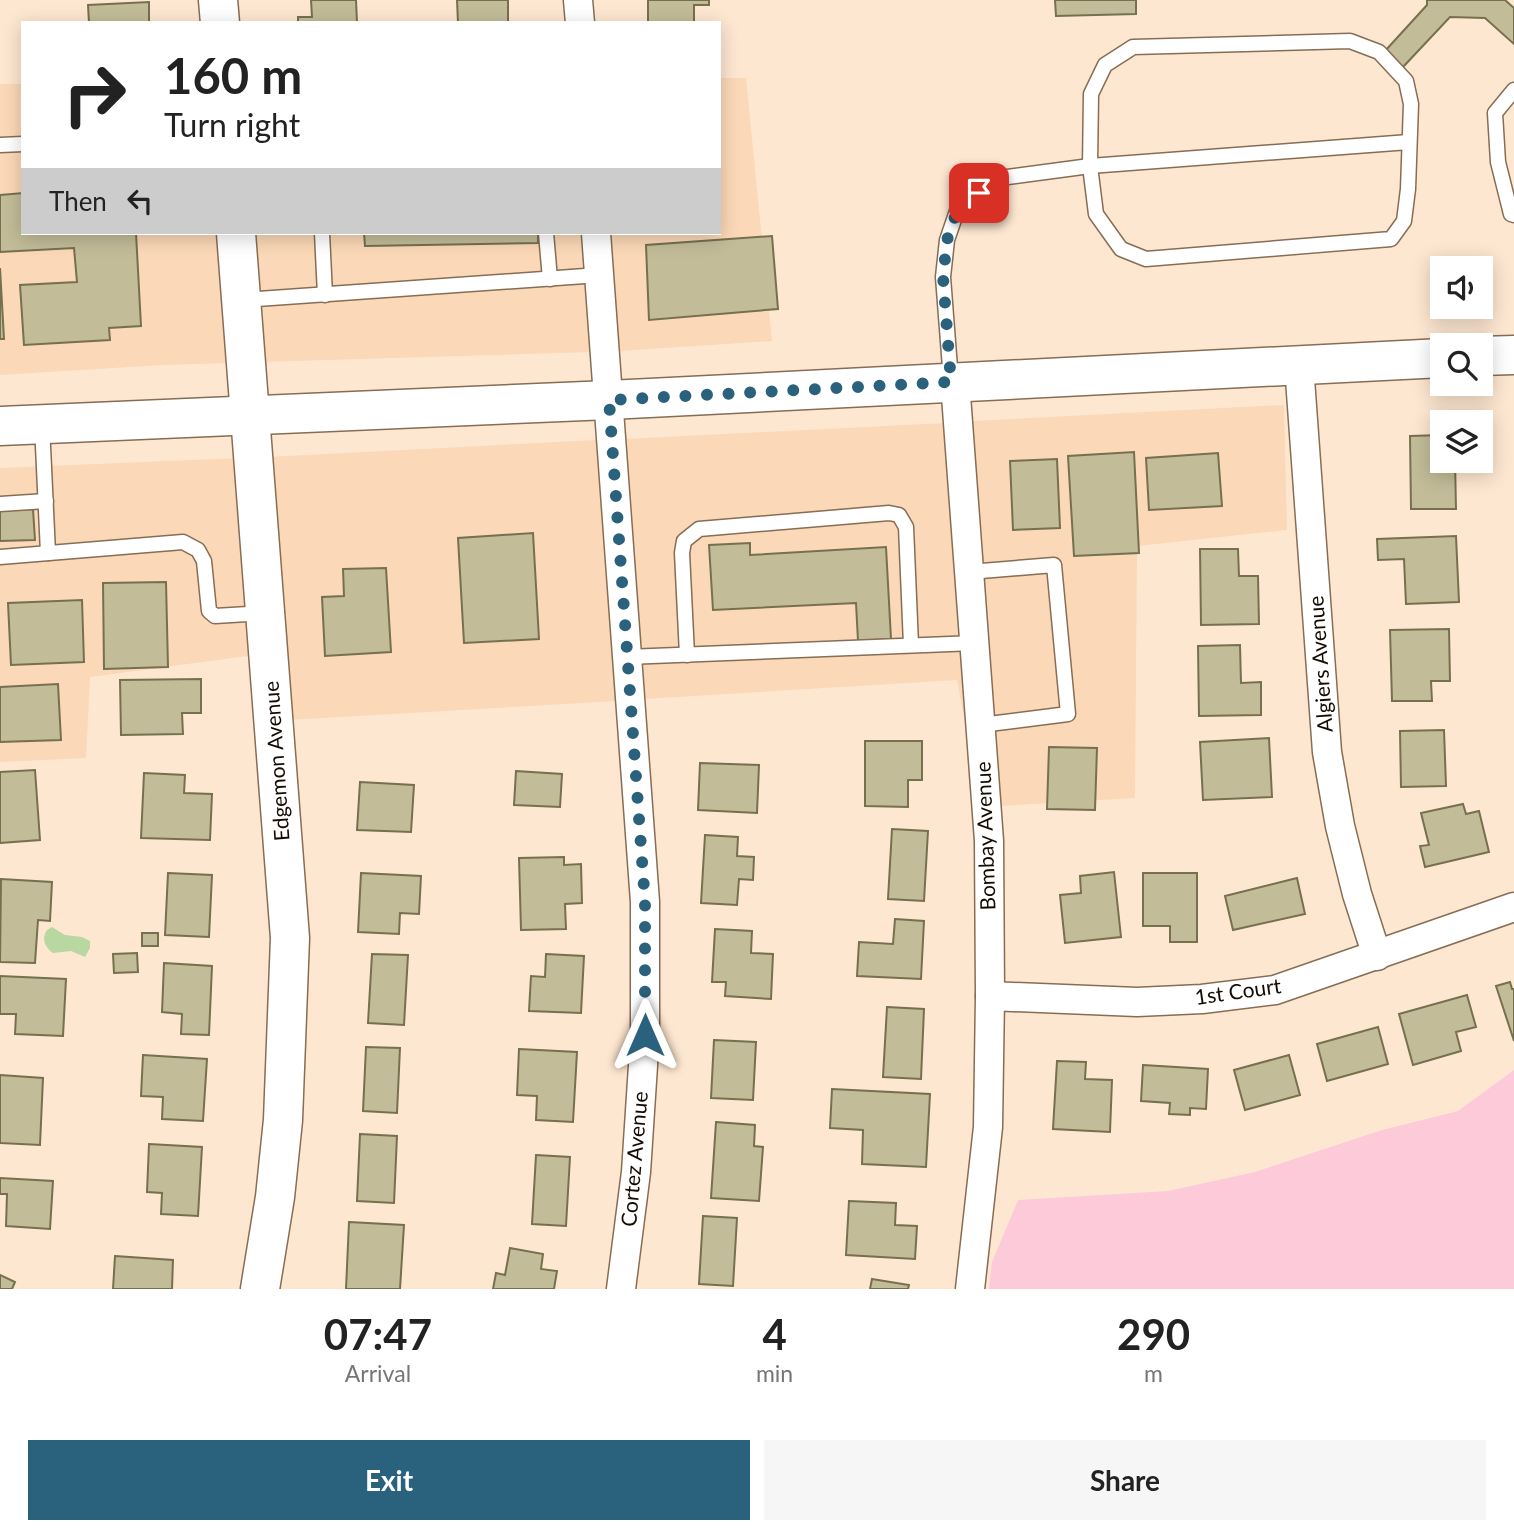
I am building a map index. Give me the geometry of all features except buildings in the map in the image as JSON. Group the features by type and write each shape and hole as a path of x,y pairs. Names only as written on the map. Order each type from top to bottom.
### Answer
{"main road":[{"path":"218,0 220,21"},
{"name":"Edgemon Avenue","path":"236,235 290,937 283,1120 275,1197 260,1289"},
{"path":"1493,356 1514,355"},
{"path":"0,426 609,400 1430,359"}],"street":[{"path":"578,0 580,21"},
{"name":"Cortez Avenue","path":"596,235 645,902 645,1035 636,1172 621,1289"},
{"name":"Algiers Avenue","path":"1299,365 1327,752 1340,826 1357,894 1377,956"},
{"name":"Bombay Avenue","path":"953,382 989,841 988,1127 970,1289"},
{"name":"1st Court","path":"990,996 1137,1002 1202,999 1275,990 1514,907"}],"lane":[{"path":"1350,41 1379,52 1406,81 1410,104 1408,189 1404,221 1391,239 1146,260 1121,249 1096,214 1090,166 1091,94 1105,65 1133,47 1350,41"},
{"path":"1514,90 1495,113 1498,162 1511,214 1514,215"},
{"path":"953,382 943,277 947,240 958,208 1000,178 1090,166 1409,142"},
{"path":"0,145 21,144"},
{"path":"322,235 325,295"},
{"path":"546,235 550,279"},
{"path":"241,300 599,275"},
{"path":"42,425 48,553"},
{"path":"0,504 46,501"},
{"path":"687,655 681,553 684,541 699,529 889,513 899,516 906,527 911,645"},
{"path":"0,557 183,542 198,550 204,561 209,611 215,616 266,613"},
{"path":"969,572 1055,565 1068,714 981,725"},
{"path":"628,657 975,643"}],"shaded area":[{"path":"721,78 746,78 772,341 619,351 610,235 721,235"},
{"path":"0,84 21,84 21,235 222,235 232,363 0,375"},
{"path":"250,235 582,235 591,352 260,362"},
{"path":"1284,405 1287,530 1137,546 1135,798 1000,806 972,421"},
{"path":"945,423 968,739 957,680 644,699 625,439"},
{"path":"597,440 616,701 288,720 268,457"},
{"path":"240,458 255,655 90,677 86,758 0,762 0,468"},
{"path":"52,927 65,935 90,941 85,957 71,951 50,951 44,937"},
{"path":"1514,1070 1514,1289 989,1289 992,1262 1018,1200 1168,1191 1255,1172 1382,1130 1458,1111"}],"route":[{"path":"645,1035 645,902 609,400 951,382 943,277 947,240 958,208 979,193"}]}
